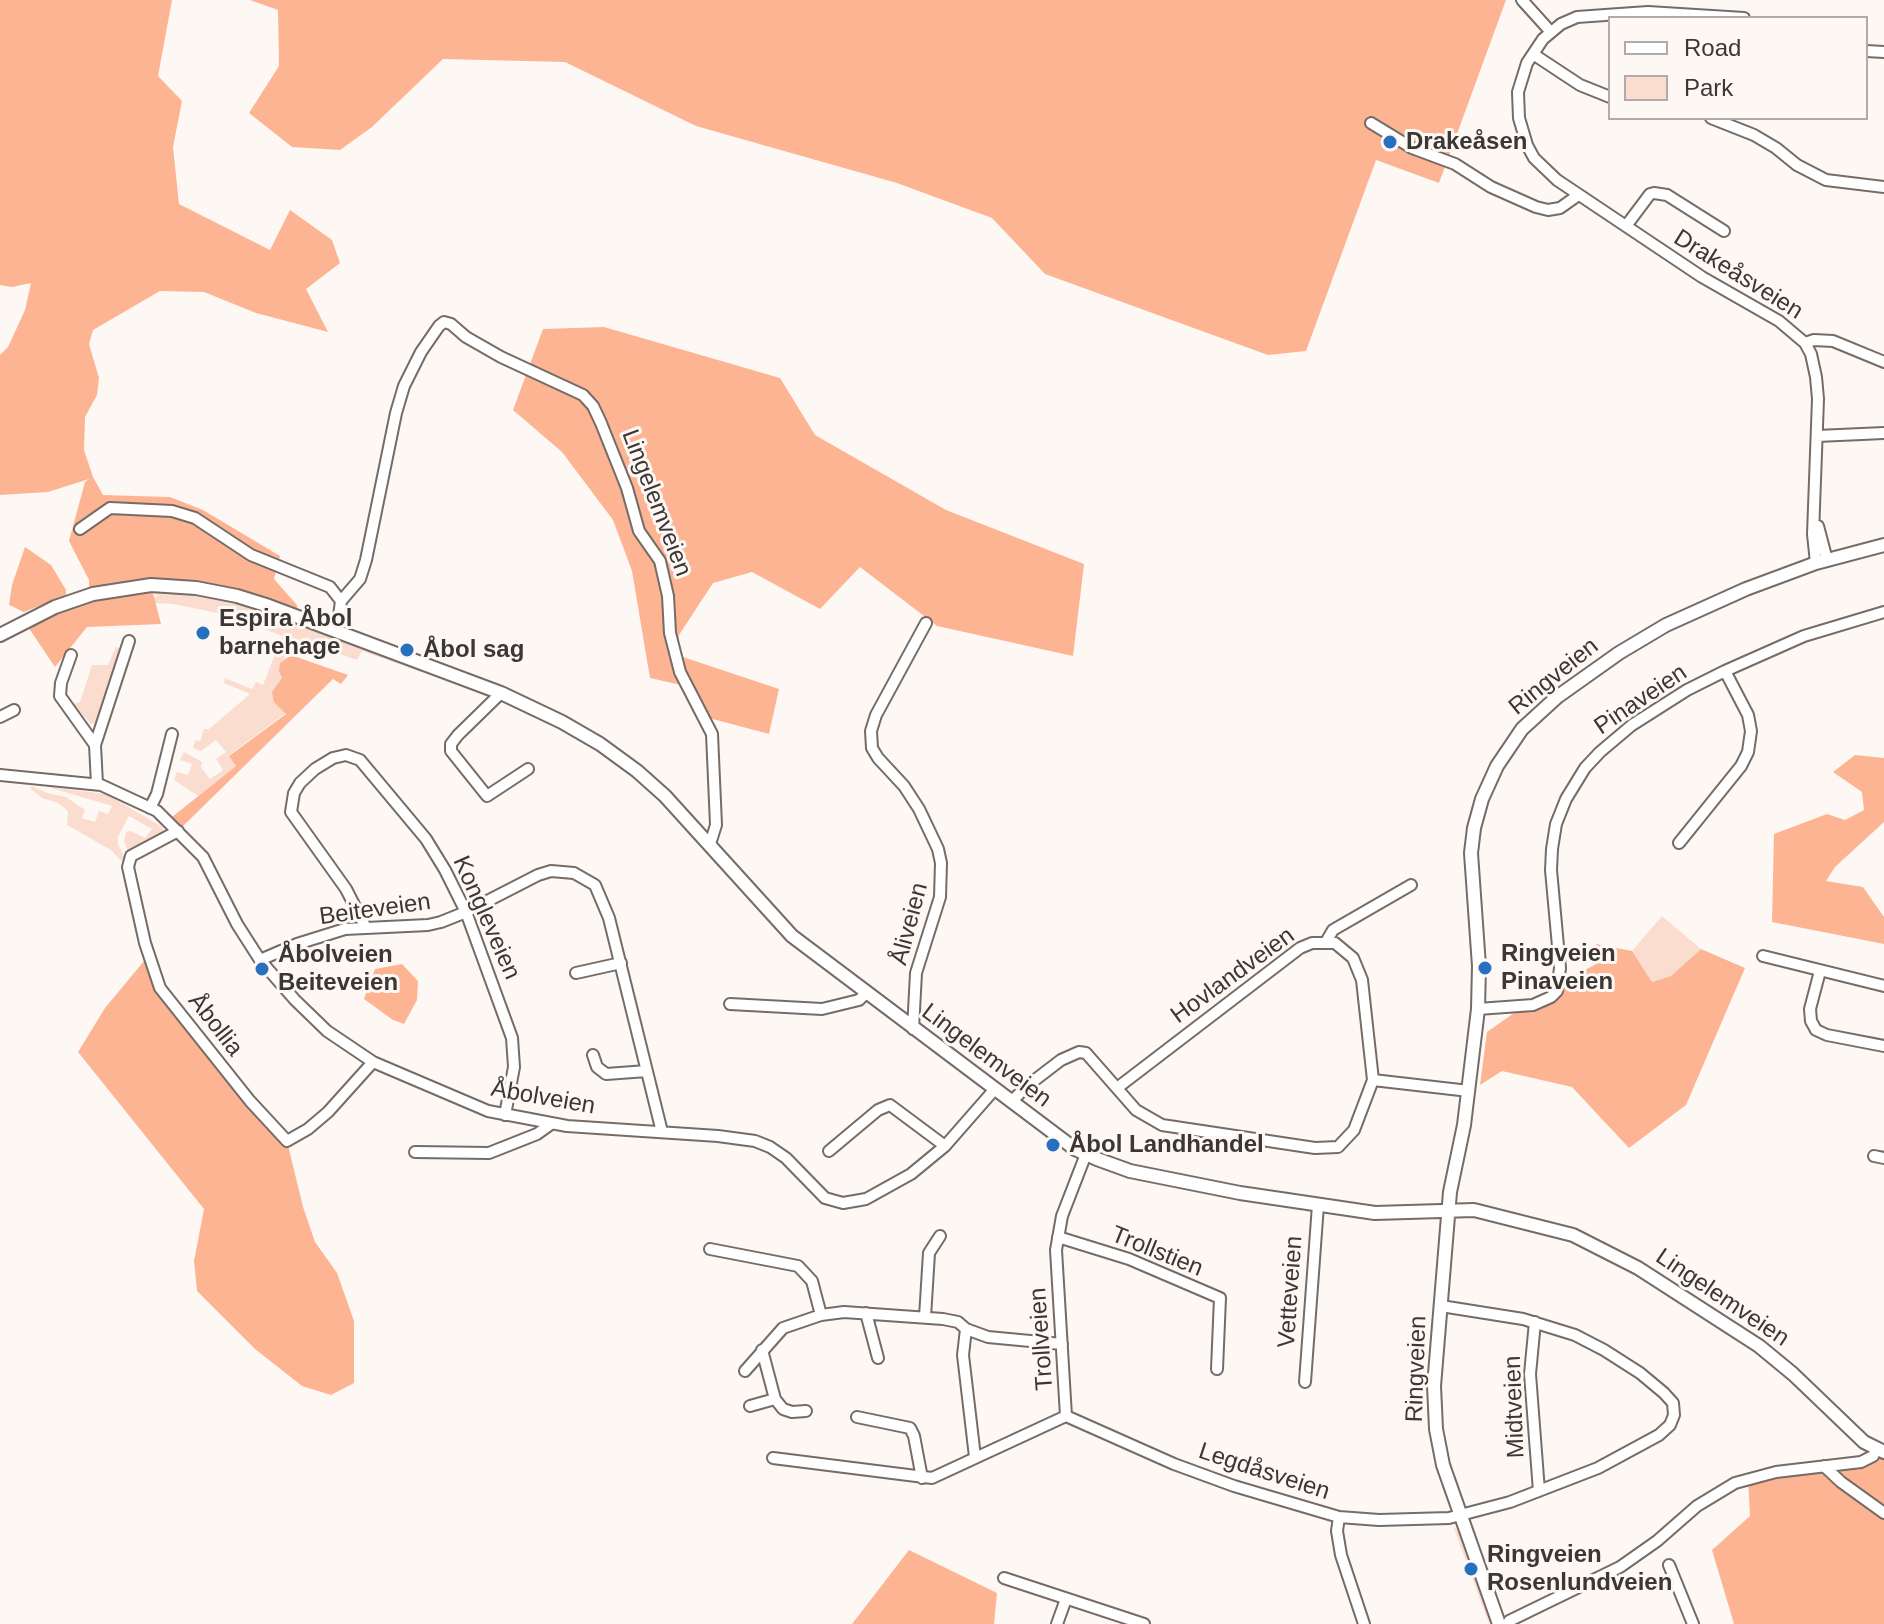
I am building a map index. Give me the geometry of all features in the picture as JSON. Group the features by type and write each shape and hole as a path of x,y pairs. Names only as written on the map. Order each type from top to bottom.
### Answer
{"main road":[{"name":"Ringveien","path":"1504,1623 1459,1517 1443,1465 1435,1420 1434,1386 1447,1250 1478,1009 1479,966 1472,841 1488,784 1522,729 1557,697 1643,638 1724,598 1822,561 1884,545"},
{"name":"Lingelemveien","path":"0,635 55,607 89,595 125,587 163,585 196,588 237,596 501,693 562,722 637,771 665,796 792,936 994,1090 1086,1154 1130,1171 1169,1180 1318,1205 1375,1213 1452,1214 1474,1210 1573,1235 1616,1255 1732,1328 1784,1366 1857,1436 1880,1450"}],"street":[{"path":"1522,0 1550,31 1577,17 1613,13 1712,16"},
{"name":"Drakeåsveien","path":"1550,31 1533,54 1518,92 1521,130 1534,158 1577,196 1702,277 1779,321 1805,343 1811,354 1816,377 1817,436 1813,534 1822,561"},
{"path":"1533,54 1580,85 1608,96"},
{"path":"1716,120 1754,135 1797,165 1826,180 1884,187"},
{"path":"1371,123 1412,148 1455,164 1491,187 1536,207 1548,210 1560,208 1577,196"},
{"name":"Drakeåsveien","path":"1626,226 1650,194 1654,193 1667,195 1724,231"},
{"name":"Lingelemveien","path":"337,631 341,601 360,579 366,560 404,386 439,326 444,322 451,324 466,337 501,357 583,395 593,406 627,488 639,531 660,561 668,596 670,633 680,672 712,734 716,812 714,838 710,844"},
{"path":"1805,343 1833,341 1884,362"},
{"path":"1817,436 1884,433"},
{"path":"80,529 110,508 172,511 195,518 251,555 325,585 341,601"},
{"name":"Pinaveien","path":"1478,1009 1533,1005 1557,991 1560,968 1552,849 1556,824 1566,799 1585,768 1632,725 1687,690 1804,636 1884,612"},
{"name":"Åliveien","path":"913,1029 916,973 940,897 941,863 934,839 919,809 872,748 871,731 876,715 926,623"},
{"path":"97,784 95,745 129,641"},
{"path":"71,655 61,683 60,696 95,745"},
{"path":"1679,843 1741,766 1748,752 1751,731 1748,715 1725,671"},
{"path":"501,693 458,735 451,744 451,751 487,796 528,769"},
{"path":"0,717 14,710"},
{"path":"150,808 157,794 172,734"},
{"name":"Kongleveien","path":"366,928 341,880 291,812 291,803 300,783 333,758 346,755 360,760 426,839 466,912 512,1038 514,1067 505,1115"},
{"name":"Åbolveien","path":"0,775 97,784 150,808 203,857 237,924 260,960 327,1031 373,1062 450,1097 505,1115 551,1124 742,1138 770,1147 795,1166 825,1198 843,1203 866,1199 911,1174 945,1146 994,1090"},
{"name":"Åbollia","path":"178,831 131,856 128,867 145,943 160,988 250,1101 287,1141 328,1112 373,1062"},
{"name":"Beiteveien","path":"260,960 345,929 428,925 466,912 538,875 551,871 574,873 595,885 603,900 662,1132"},
{"path":"1326,942 1333,930 1411,885"},
{"name":"Hovlandveien","path":"1011,1102 1061,1060 1079,1052 1093,1059 1117,1088 1136,1110 1162,1125 1326,1149 1338,1147 1354,1130 1373,1080 1358,968 1346,950 1335,943 1312,943 1300,948 1117,1088"},
{"path":"1763,956 1884,986"},
{"path":"576,973 621,963"},
{"path":"1820,971 1810,1009 1816,1030 1884,1046"},
{"path":"730,1004 822,1009 859,1000 866,993"},
{"path":"593,1055 597,1067 606,1074 647,1071"},
{"path":"1373,1080 1469,1091"},
{"path":"829,1151 878,1110 890,1105 945,1146"},
{"path":"415,1152 489,1153 537,1134 551,1124"},
{"name":"Trollveien","path":"773,1458 932,1478 1066,1416 1056,1250 1062,1216 1086,1154"},
{"name":"Vetteveien","path":"1305,1382 1318,1205"},
{"path":"925,1317 929,1253 940,1236"},
{"name":"Trollstien","path":"1058,1237 1129,1259 1220,1298 1217,1369"},
{"path":"710,1249 798,1266 812,1281 821,1315"},
{"name":"Legdåsveien","path":"1066,1416 1174,1464 1234,1486 1339,1517 1410,1521 1459,1517 1539,1491 1598,1468 1659,1435 1670,1425 1674,1415 1673,1403 1640,1373 1604,1350 1575,1335 1535,1322 1493,1312 1441,1306"},
{"path":"866,1313 878,1358"},
{"path":"745,1371 783,1328 821,1315 866,1313 925,1317 958,1322 966,1329 988,1337 1062,1344"},
{"name":"Midtveien","path":"1535,1322 1530,1374 1539,1491"},
{"path":"966,1329 963,1355 975,1457"},
{"path":"762,1350 775,1399 783,1409 806,1411"},
{"path":"750,1406 775,1399"},
{"path":"857,1417 910,1428 922,1478"},
{"path":"1504,1623 1620,1567 1657,1541 1697,1506 1735,1483 1759,1475 1861,1462 1880,1450"},
{"path":"1824,1466 1884,1513"},
{"path":"1339,1517 1337,1531 1341,1555 1364,1624"},
{"path":"1669,1565 1693,1624"},
{"path":"1004,1578 1144,1624"},
{"path":"1057,1624 1066,1599"}],"green space":[{"path":"138,586 196,588 425,664 421,672 362,651 357,660 301,643 280,663 282,681 272,692 286,713 229,755 236,766 198,796 174,780 177,772 188,775 192,764 180,760 184,752 202,762 201,767 210,779 223,770 216,759 226,752 216,740 201,751 193,748 195,740 200,741 204,729 209,729 250,694 224,683 225,678 252,689 256,682 263,685 282,636 254,625 242,631 245,621 222,614 154,603 153,598 158,596"},
{"path":"116,647 121,649 96,723 91,724 73,704 80,702 92,665 108,665"},
{"path":"31,786 66,797 85,810 82,818 95,822 99,811 108,814 112,806 48,787 106,794 161,826 165,833 128,852 124,841 126,832 131,831 145,838 152,829 129,816 118,837 125,858 121,861 111,850 67,825 68,811 58,803 42,798"},
{"path":"1662,916 1701,949 1671,976 1652,982 1632,951"},
{"path":"1453,1526 1459,1532 1491,1616 1489,1624"}],"shaded area":[{"path":"0,0 172,0 158,76 182,101 173,147 179,204 270,250 290,210 332,240 340,263 306,289 328,332 256,313 204,292 160,291 93,330 89,344 99,378 97,395 85,417 84,450 103,495 170,497 203,510 280,556 274,579 297,605 299,617 238,596 140,587 153,593 161,624 87,627 55,667 24,621 89,595 89,580 69,541 85,482 89,479 48,492 0,495 0,355 8,347 25,310 31,283 12,287 0,285"},
{"path":"250,0 1506,0 1439,183 1376,160 1306,351 1268,355 1045,274 992,218 897,183 696,126 565,62 443,59 372,127 340,150 292,147 249,113 279,66 278,10"},
{"path":"604,327 780,378 815,435 946,510 1084,564 1073,656 937,626 860,567 820,609 752,572 713,583 679,635 677,655 779,689 769,734 694,714 681,685 650,678 632,571 613,520 562,452 513,410 543,329"},
{"path":"25,547 51,565 66,595 24,612 9,605 12,585"},
{"path":"291,655 348,675 341,684 333,679 178,831 167,821 236,766 229,756 286,714 274,702 272,692 282,678 280,663"},
{"path":"1855,755 1884,758 1884,822 1835,867 1826,881 1863,887 1884,917 1884,944 1772,922 1774,834 1827,814 1845,820 1864,810 1862,792 1833,772"},
{"path":"1596,944 1632,951 1652,982 1671,976 1701,949 1745,968 1686,1105 1629,1148 1572,1087 1502,1071 1480,1085 1487,1032 1524,1006 1543,1002 1559,984 1596,964"},
{"path":"149,955 160,988 287,1141 315,1242 337,1273 354,1321 354,1383 331,1395 302,1386 255,1349 197,1291 194,1261 204,1209 78,1052 105,1008"},
{"path":"402,964 418,981 417,1000 404,1024 393,1020 364,999 375,969"},
{"path":"1884,1451 1884,1624 1734,1624 1712,1550 1750,1516 1748,1478 1861,1462"},
{"path":"909,1550 997,1593 994,1624 852,1624"}],"place":[{"name":"Drakeåsen","path":"1390,142"},
{"name":"Espira Åbol barnehage","path":"203,633"},
{"name":"Åbol sag","path":"407,650"},
{"name":"Ringveien Pinaveien","path":"1485,968"},
{"name":"Åbolveien Beiteveien","path":"262,969"},
{"name":"Åbol Landhandel","path":"1053,1145"},
{"name":"Ringveien Rosenlundveien","path":"1471,1569"}]}
